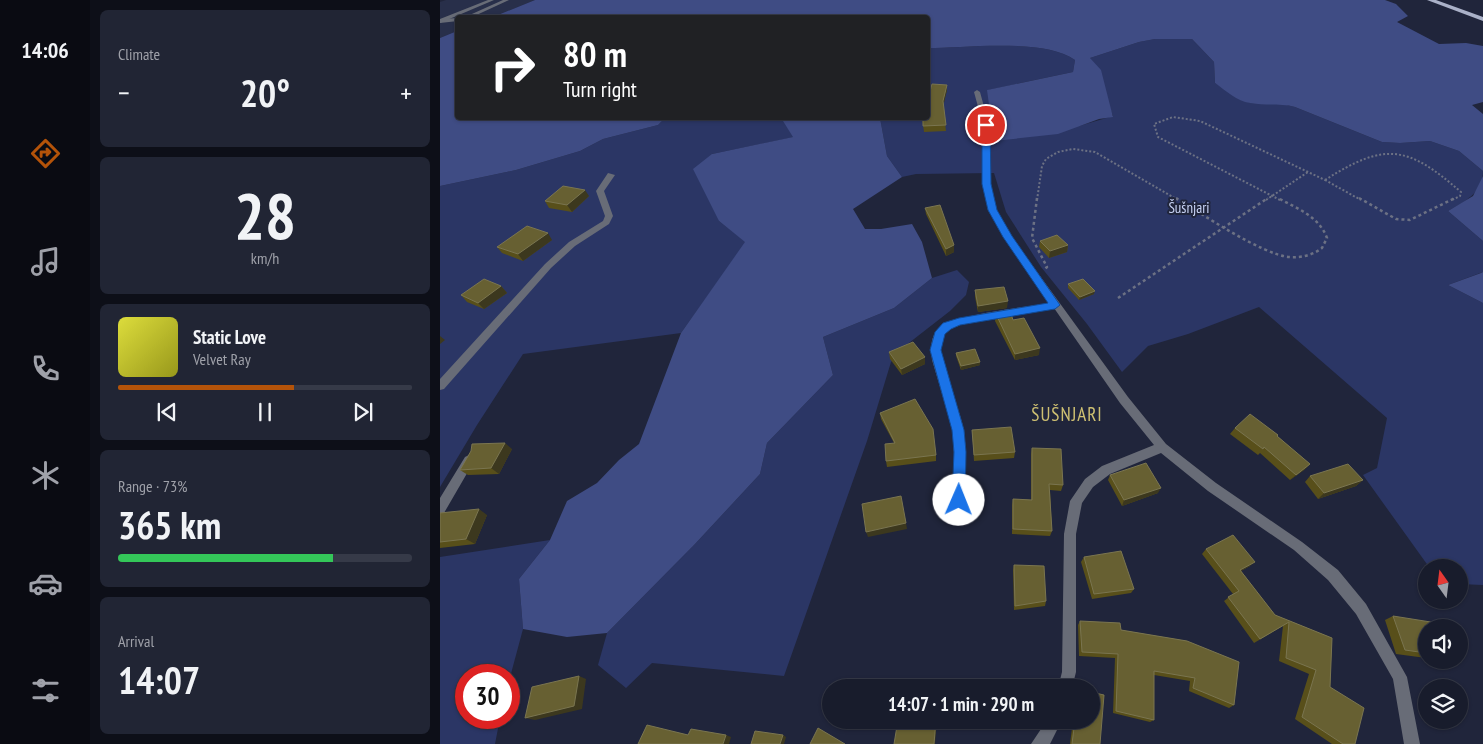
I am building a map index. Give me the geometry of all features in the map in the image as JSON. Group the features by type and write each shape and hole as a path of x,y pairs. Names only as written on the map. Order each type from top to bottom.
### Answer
{"main road":[{"path":"1430,0 1483,19"}],"street":[{"path":"440,21 492,0"},
{"path":"472,15 507,0"},
{"path":"440,21 455,19"},
{"path":"977,92 986,125 986,184 992,210 1033,274 1124,400 1162,447 1212,487 1298,546 1333,575 1361,609 1400,677 1412,744"},
{"path":"440,386 548,266 572,244 606,222 609,216 600,191 611,175"},
{"path":"959,500 960,452 958,430 936,350 940,332 947,326 959,322 1055,305"},
{"path":"1067,679 1069,672 1070,534 1076,501 1088,483 1106,470 1162,447"},
{"path":"440,509 471,456"},
{"path":"1039,744 1050,729"}],"path":[{"path":"1033,274 1042,272 1047,267 1035,248 1032,238 1042,166 1045,159 1053,153 1066,149 1082,149 1095,152 1271,252 1289,257 1308,256 1321,251 1326,241 1325,231 1317,222 1304,212 1164,142 1155,132 1154,124 1162,119 1173,117 1199,119 1325,180 1390,217 1404,221 1416,218 1460,196 1461,192 1403,154 1374,155 1358,160 1325,180"},
{"path":"1118,298 1227,228 1308,172"}],"shaded area":[{"path":"446,0 535,0 498,15 455,15 455,32 440,38 440,2"},
{"path":"535,0 1385,0 1396,4 1408,16 1397,22 1439,44 1466,43 1483,46 1483,102 1472,105 1483,114 1483,171 1459,151 1430,141 1382,142 1295,107 1245,102 1215,83 1214,62 1192,39 1155,39 1139,42 1090,58 1101,70 1113,117 1099,119 1058,134 994,141 987,90 1073,72 1075,60 1062,53 1025,47 930,48 930,15 498,15"},
{"path":"455,32 455,120 663,120 658,125 603,139 580,151 516,170 440,186 440,38"},
{"path":"782,120 880,120 887,156 902,177 853,209 865,229 881,229 912,224 922,242 932,278 894,308 823,337 833,375 767,443 760,474 695,544 607,633 567,637 523,629 519,579 550,540 567,501 597,483 619,460 639,444 681,333 745,242 719,221 693,169 712,154 793,137"},
{"path":"1483,176 1483,241 1448,211 1473,196"},
{"path":"1483,272 1483,303 1448,285 1481,273"}],"green space":[{"name":"Šušnjari","path":"1155,39 1192,39 1214,62 1215,83 1250,103 1283,104 1295,107 1382,142 1430,141 1459,151 1483,171 1480,185 1472,196 1448,211 1483,241 1483,272 1448,285 1483,303 1483,585 1468,584 1468,559 1423,559 1363,475 1377,468 1387,418 1259,307 1188,334 1148,346 1122,372 1087,324 1041,267 1006,212 994,173 916,174 902,177 887,156 880,120 930,120 930,48 1004,46 1045,49 1062,53 1075,60 1073,72 988,90 1079,126 1113,116 1090,58 1139,42"},
{"path":"663,120 782,120 794,137 712,154 719,221 746,242 681,333 523,354 440,487 440,186 516,170 580,151 603,139 658,125"},
{"path":"957,270 969,282 966,295 950,311 905,346 891,362 867,441 784,676 652,663 626,688 598,665 607,633 695,544 760,474 767,443 833,375 823,337 894,308 932,278"},
{"path":"550,540 519,579 523,629 514,664 455,664 455,729 498,729 495,744 440,744 440,557"}],"building":[{"path":"932,84 947,85 943,101 946,125 923,126 923,120 930,120 930,92"},
{"path":"563,186 585,190 567,205 545,201"},
{"path":"940,205 954,245 946,249 925,208"},
{"path":"527,226 548,233 518,254 497,247"},
{"path":"1057,235 1068,245 1050,251 1040,241"},
{"path":"484,279 501,286 478,303 461,295"},
{"path":"1083,279 1095,291 1080,297 1068,284"},
{"path":"1004,287 1008,301 978,306 975,290"},
{"path":"1010,311 1013,320 1024,318 1040,348 1015,354 996,314"},
{"path":"913,342 925,357 901,369 889,352"},
{"path":"975,349 980,362 961,366 956,353"},
{"path":"915,399 933,429 936,455 886,461 885,444 895,443 880,413"},
{"path":"1250,414 1278,435 1310,464 1296,475 1264,447 1263,449 1235,428"},
{"path":"1011,427 1015,452 974,455 972,430"},
{"path":"505,443 491,468 460,470 471,451 472,444"},
{"path":"1032,448 1061,449 1063,485 1049,484 1052,531 1013,529 1013,499 1032,500"},
{"path":"1146,463 1161,488 1124,500 1110,475"},
{"path":"1348,464 1363,480 1324,493 1310,476"},
{"path":"901,496 906,523 866,532 862,504"},
{"path":"479,509 466,539 440,542 440,513"},
{"path":"1233,535 1255,562 1240,570 1275,615 1332,638 1330,687 1364,708 1355,744 1343,744 1302,717 1316,670 1286,658 1289,622 1260,639 1228,597 1239,591 1206,549"},
{"path":"1121,551 1134,589 1094,594 1084,557"},
{"path":"1014,565 1044,566 1046,601 1015,606"},
{"path":"1393,616 1418,620 1418,652 1405,650"},
{"path":"1080,621 1120,623 1121,630 1187,641 1239,662 1234,705 1193,688 1195,678 1154,671 1154,720 1116,711 1118,654 1082,652"},
{"path":"579,676 574,706 525,718 532,687"},
{"path":"1100,694 1104,695 1100,744 1072,744 1074,729 1100,729"},
{"path":"647,725 688,735 691,729 726,735 723,744 638,744"},
{"path":"818,728 845,744 810,744"},
{"path":"896,729 935,729 934,744 894,744"},
{"path":"755,731 783,735 780,744 751,744"}],"district":[{"name":"ŠUŠNJARI","path":"1067,414"}],"route":[{"path":"959,500 960,452 958,430 936,350 936,340 940,332 947,326 959,322 1055,305 1008,237 992,210 986,184 986,125"}]}
